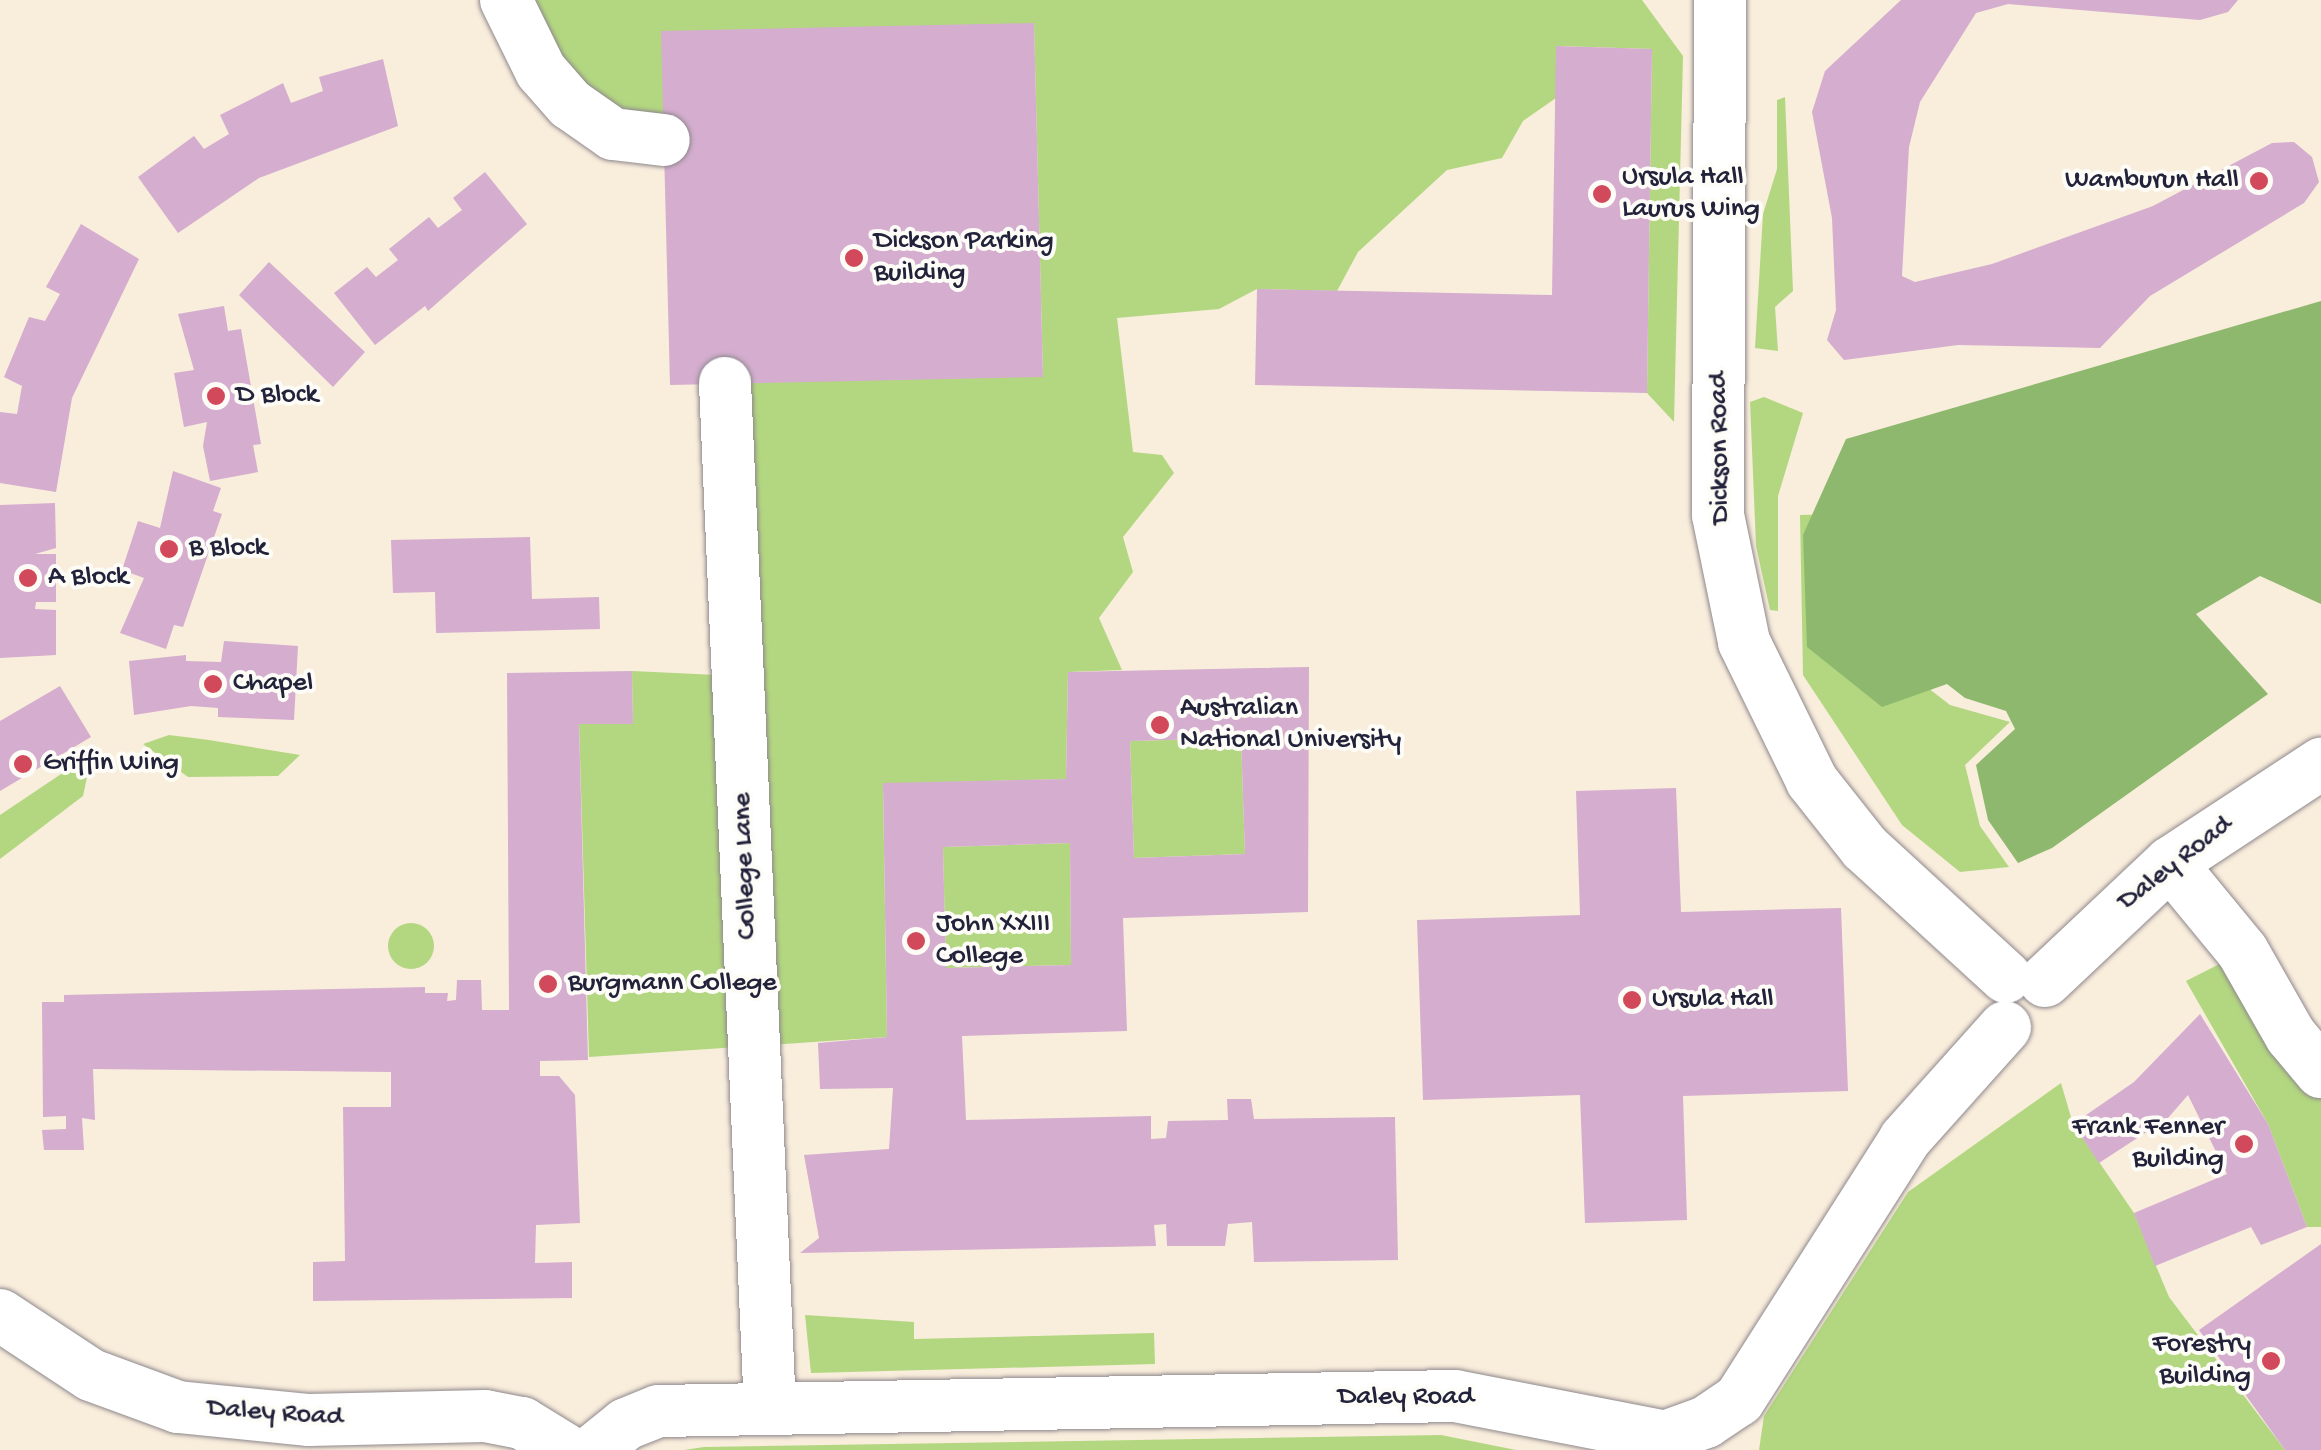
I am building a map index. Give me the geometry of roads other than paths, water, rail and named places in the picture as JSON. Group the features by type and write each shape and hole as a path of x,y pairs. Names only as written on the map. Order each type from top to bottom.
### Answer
{"street":[{"path":"506,0 533,58 570,104 613,134 664,140"},
{"name":"Dickson Road","path":"1720,0 1718,516 1744,642 1823,794 1865,848 2019,995"},
{"name":"College Lane","path":"726,384 770,1408"},
{"name":"Daley Road","path":"594,1450 641,1416 718,1410 1455,1396 1664,1437 1714,1436 1772,1356 1837,1238 1905,1139 2019,995 2170,863 2321,764"},
{"path":"2170,863 2243,952 2291,1036 2321,1072"},
{"name":"Daley Road","path":"0,1315 91,1375 178,1407 310,1420 486,1416 522,1423 566,1450"}],"place":[{"name":"Wamburun Hall","path":"2259,181"},
{"name":"Ursula Hall Laurus Wing","path":"1602,194"},
{"name":"Dickson Parking Building","path":"854,258"},
{"name":"D Block","path":"216,396"},
{"name":"B Block","path":"169,549"},
{"name":"A Block","path":"28,578"},
{"name":"Chapel","path":"213,684"},
{"name":"Australian National University","path":"1160,725"},
{"name":"Griffin Wing","path":"23,764"},
{"name":"John XXIII College","path":"916,941"},
{"name":"Burgmann College","path":"548,984"},
{"name":"Ursula Hall","path":"1632,1000"},
{"name":"Frank Fenner Building","path":"2244,1144"},
{"name":"Forestry Building","path":"2271,1361"}]}
